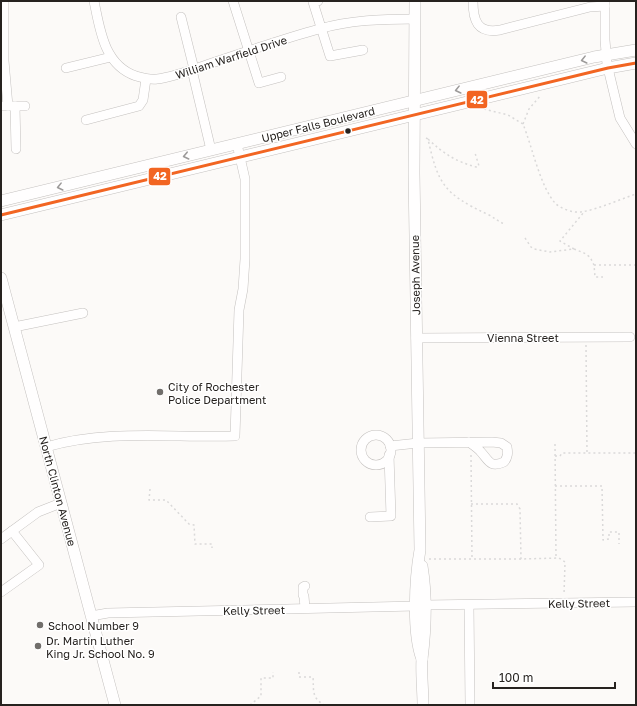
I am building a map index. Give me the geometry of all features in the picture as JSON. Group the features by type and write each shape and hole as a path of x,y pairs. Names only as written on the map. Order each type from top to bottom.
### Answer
{"main road":[{"name":"Joseph Avenue","path":"415,1 414,173 421,606 425,638 422,659 423,705"},
{"name":"Upper Falls Boulevard","path":"1,201 414,100 606,55 636,50"},
{"name":"Upper Falls Boulevard","path":"1,215 608,68 636,63"},
{"name":"North Clinton Avenue","path":"1,278 115,705"}],"street":[{"path":"4,1 4,61 8,106 16,149"},
{"name":"William Warfield Drive","path":"94,1 104,44 111,57 117,65 125,71 146,79 163,78 322,28 365,20 415,19"},
{"path":"234,1 259,83 281,77"},
{"path":"318,1 313,2 330,56 363,50"},
{"path":"473,1 474,15 477,23 484,30 490,31 500,30 605,4 606,55 608,68 620,118 636,144"},
{"path":"181,17 211,150"},
{"path":"66,68 111,57"},
{"path":"86,120 139,106 143,100 146,79"},
{"path":"8,106 25,106"},
{"path":"46,447 72,440 130,435 235,436 239,310 243,289 245,259 245,178 237,144"},
{"path":"14,327 83,313"},
{"name":"Vienna Street","path":"416,338 630,337"},
{"path":"370,517 391,516 390,450 418,443 470,443"},
{"path":"1,539 38,512 61,503"},
{"path":"1,592 38,565 12,531"},
{"path":"304,596 305,608"},
{"name":"Kelly Street","path":"91,616 108,613 636,602"},
{"path":"469,605 470,705"}],"path":[{"path":"523,124 534,102 543,92"},
{"path":"480,108 508,115 523,124 546,188 556,204 565,209 579,212 585,211 636,194"},
{"path":"475,153 479,166 476,167 455,161 427,139 436,170 444,186 458,199 505,224"},
{"path":"585,211 560,241 590,257 594,264 595,277 603,277"},
{"path":"525,238 531,247 550,252 574,249"},
{"path":"594,264 636,265"},
{"path":"586,337 587,453"},
{"path":"470,443 472,559"},
{"path":"555,444 556,558"},
{"path":"555,456 560,456 562,453 636,453"},
{"path":"555,486 602,486 603,540 609,539 609,532 619,532 619,544"},
{"path":"150,489 150,500 166,500 189,524 194,525 195,544 212,544 212,548"},
{"path":"471,504 517,504 520,509 521,559"},
{"path":"420,554 472,559 556,558 562,560 566,565 563,603"},
{"path":"250,705 261,696 261,678 273,678 273,672"},
{"path":"299,672 299,677 313,677 315,698 324,705"}],"transit line":[{"name":"42","path":"1,215 608,68 636,63"}],"place":[{"name":"City of Rochester Police Department","path":"160,392"},
{"name":"School Number 9","path":"40,625"},
{"name":"Dr. Martin Luther King Jr. School No. 9","path":"38,646"}]}
